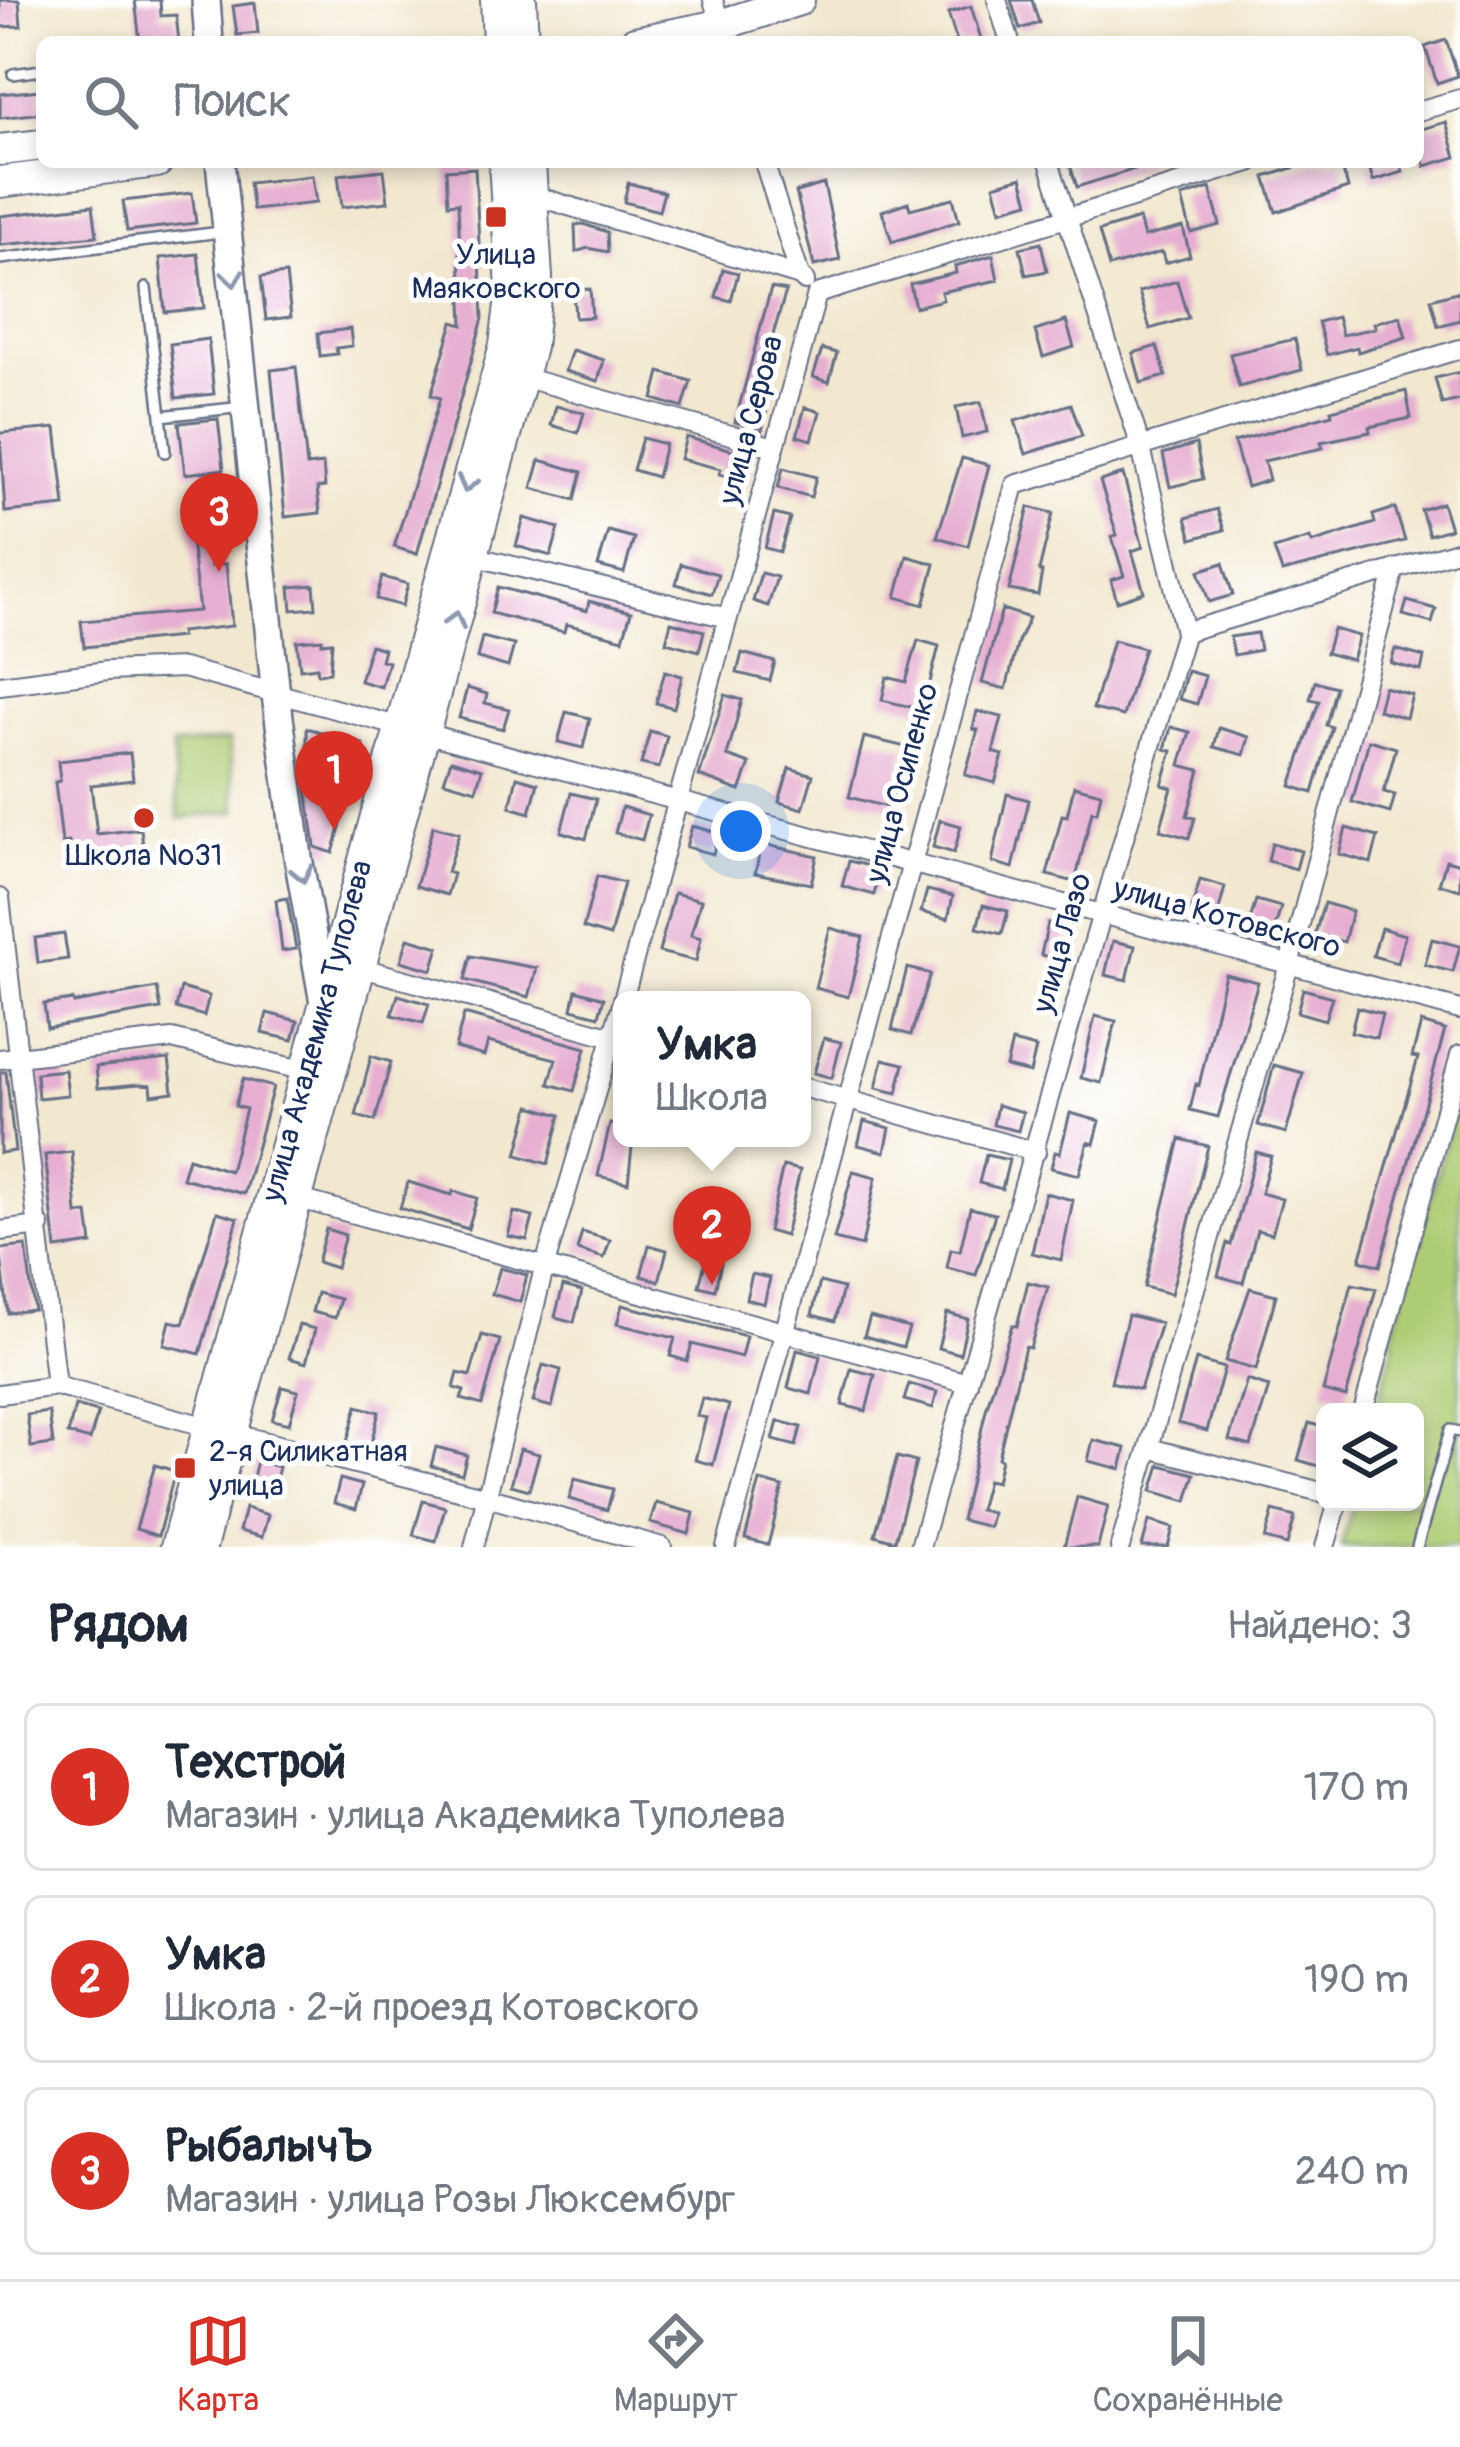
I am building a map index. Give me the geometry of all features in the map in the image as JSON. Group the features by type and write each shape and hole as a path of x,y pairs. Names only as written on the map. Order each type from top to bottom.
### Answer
{"main road":[{"path":"496,0 498,36"},
{"path":"521,0 524,36"},
{"path":"660,36 799,0"},
{"path":"0,150 36,146"},
{"path":"0,182 53,168"},
{"name":"улица Академика Туполева","path":"200,1547 220,1431 306,1071 359,967 510,317 504,168"},
{"name":"улица Академика Туполева","path":"176,1547 220,1431 296,1198 334,1011 412,730 472,556 522,377 536,294 530,168"}],"street":[{"path":"206,0 209,36"},
{"path":"997,0 1008,36"},
{"path":"1424,109 1460,99"},
{"path":"221,168 277,695 334,1011"},
{"path":"766,168 800,276 817,294 1231,168"},
{"path":"1051,168 1140,444 1185,632 1460,550"},
{"path":"532,195 800,276"},
{"name":"улица Серова","path":"625,991 817,294"},
{"name":"улица Осипенко","path":"726,1547 1015,485 1460,349"},
{"path":"522,377 774,447"},
{"path":"472,556 728,618"},
{"path":"1120,1547 1289,965 1395,569"},
{"name":"улица Лазо","path":"920,1547 1185,632"},
{"name":"улица Котовского","path":"0,685 107,671 183,668 1460,1010"},
{"path":"0,898 10,1058 40,1226 56,1386"},
{"path":"359,967 613,1037"},
{"path":"10,1058 172,1039 306,1071"},
{"name":"улица Серова","path":"474,1547 545,1264 613,1051"},
{"path":"1365,1403 1460,1055"},
{"path":"811,1089 1036,1152"},
{"path":"296,1198 968,1383"},
{"path":"0,1232 40,1226"},
{"path":"0,1394 56,1386 662,1547"},
{"path":"1149,1448 1316,1490"},
{"path":"1325,1547 1335,1511"}],"lane":[{"path":"13,74 36,71"},
{"path":"0,259 228,231"},
{"path":"146,288 165,452"},
{"path":"161,416 248,406"},
{"path":"1417,1547 1450,1430 1460,1432"}],"green space":[{"path":"229,740 236,812 179,818 172,746"},
{"path":"1460,1089 1460,1547 1341,1547 1351,1511 1424,1511 1424,1403 1378,1403"}],"building":[{"path":"0,0 19,0 21,26 0,27"},
{"path":"135,0 160,0 161,16 176,15 178,36 139,36"},
{"path":"1011,0 1032,0 1039,23 1020,29"},
{"path":"255,3 258,33 237,35 233,6"},
{"path":"971,6 980,36 955,36 948,13"},
{"path":"1446,40 1458,76 1437,83 1425,47"},
{"path":"36,90 36,114 0,118 0,94"},
{"path":"1446,122 1456,157 1425,166 1424,128"},
{"path":"475,168 483,318 417,554 394,547 440,398 431,395 453,322 463,325 458,203 448,204 446,170"},
{"path":"1071,168 1138,168 1077,187"},
{"path":"1293,168 1342,168 1348,188 1276,212 1265,177"},
{"path":"1370,168 1402,168 1403,172 1373,181"},
{"path":"384,170 388,202 342,207 338,175"},
{"path":"312,176 316,203 253,210 249,183"},
{"path":"1022,177 1029,202 1001,210 994,185"},
{"path":"628,183 664,192 659,211 624,202"},
{"path":"824,184 840,260 814,266 796,192"},
{"path":"1210,188 1220,225 1191,233 1182,197"},
{"path":"192,193 196,223 127,231 123,201"},
{"path":"953,198 959,221 892,242 882,211 908,202 910,209"},
{"path":"93,205 97,236 0,245 0,216"},
{"path":"1139,219 1144,237 1183,227 1190,256 1165,263 1162,252 1109,267 1099,231"},
{"path":"575,225 607,232 608,252 588,248 576,252"},
{"path":"1041,243 1047,271 1026,275 1020,248"},
{"path":"198,254 204,308 165,312 160,258"},
{"path":"993,255 998,280 941,292 943,300 915,307 910,284 956,273 955,266"},
{"path":"723,269 738,273 731,301 716,297"},
{"path":"286,274 291,317 266,320 261,277"},
{"path":"1177,281 1188,318 1150,329 1139,292"},
{"path":"771,288 786,291 757,389 771,393 762,430 735,422"},
{"path":"590,289 592,317 575,318 573,290"},
{"path":"1460,291 1460,320 1438,326 1431,299"},
{"path":"1400,316 1406,337 1358,352 1357,347 1327,355 1318,322 1337,317 1342,335 1376,328 1374,323"},
{"path":"1066,321 1074,347 1043,357 1035,331"},
{"path":"350,329 352,346 320,356 318,333"},
{"path":"208,339 214,394 176,398 170,344"},
{"path":"1295,339 1302,370 1239,387 1230,354"},
{"path":"1157,346 1166,376 1141,383 1133,353"},
{"path":"822,349 837,353 829,382 813,377"},
{"path":"572,350 604,360 598,381 565,371"},
{"path":"296,367 307,466 323,464 325,487 317,488 320,513 285,517 271,370"},
{"path":"660,372 691,381 683,408 653,399"},
{"path":"1460,372 1460,400 1442,404 1435,378"},
{"path":"1406,391 1411,418 1321,442 1323,448 1264,461 1269,480 1247,487 1234,442"},
{"path":"981,402 987,432 962,438 956,407"},
{"path":"1071,404 1082,436 1026,454 1015,421"},
{"path":"556,406 584,413 578,433 551,425"},
{"path":"805,407 820,412 812,440 797,436"},
{"path":"218,419 224,469 185,474 179,423"},
{"path":"56,428 65,506 5,512 0,433"},
{"path":"686,437 754,456 747,482 719,474 721,469 680,459"},
{"path":"642,438 665,444 657,477 633,470"},
{"path":"1196,444 1203,479 1170,487 1163,454"},
{"path":"962,458 989,465 968,546 937,537"},
{"path":"540,460 582,472 575,500 532,488"},
{"path":"783,468 816,477 811,497 778,488"},
{"path":"1123,474 1143,547 1132,551 1144,592 1117,601 1111,580 1124,576 1100,481"},
{"path":"1442,503 1450,529 1429,535 1421,510"},
{"path":"1029,507 1053,513 1038,595 1009,590"},
{"path":"1395,508 1405,541 1282,572 1274,549 1310,538 1312,543 1375,523 1373,515"},
{"path":"1217,509 1224,530 1192,539 1186,518"},
{"path":"205,511 211,566 226,564 232,626 180,632 181,637 84,647 81,621 199,611 188,513"},
{"path":"774,514 790,518 780,552 765,548"},
{"path":"524,518 559,528 551,556 516,546"},
{"path":"608,531 634,538 624,573 598,566"},
{"path":"907,556 935,564 924,605 896,597"},
{"path":"1223,563 1233,595 1209,602 1199,571"},
{"path":"681,564 718,574 712,594 676,584"},
{"path":"761,573 777,577 768,606 753,601"},
{"path":"382,577 408,584 402,606 376,599"},
{"path":"314,585 316,608 292,610 290,587"},
{"path":"498,587 587,611 589,601 631,612 623,639 566,624 564,632 491,613"},
{"path":"1407,601 1436,609 1432,623 1403,615"},
{"path":"1002,609 1029,618 1006,689 982,683"},
{"path":"671,622 704,631 699,651 666,642"},
{"path":"1333,629 1359,636 1352,660 1326,653"},
{"path":"1257,633 1260,650 1234,655 1230,637"},
{"path":"482,637 514,645 508,667 477,658"},
{"path":"322,639 322,643 332,642 330,672 318,674 317,667 300,669 297,641"},
{"path":"918,640 939,646 923,710 882,700 887,677 906,682"},
{"path":"1113,640 1144,648 1123,716 1093,709"},
{"path":"370,645 384,649 381,660 388,662 381,687 360,681"},
{"path":"1395,649 1424,657 1421,671 1391,663"},
{"path":"742,653 775,662 770,681 737,673"},
{"path":"665,671 682,676 674,708 656,703"},
{"path":"1187,671 1205,676 1197,704 1179,699"},
{"path":"1315,681 1336,687 1326,725 1332,727 1313,793 1291,786 1319,701 1310,699"},
{"path":"1384,687 1412,695 1406,718 1378,710"},
{"path":"467,688 487,694 485,703 509,709 503,729 459,718"},
{"path":"725,695 742,700 727,756 750,764 740,791 699,776"},
{"path":"977,711 1002,717 993,752 1003,755 995,783 965,775 978,730 973,729"},
{"path":"566,712 590,718 583,748 558,742"},
{"path":"1171,727 1190,732 1180,765 1200,770 1187,816 1195,818 1189,838 1160,830 1172,788 1162,785 1172,751 1165,749"},
{"path":"307,728 363,744 333,853 315,847 306,783 313,747 307,744"},
{"path":"1219,728 1249,737 1244,755 1214,747"},
{"path":"650,731 667,736 659,768 641,764"},
{"path":"864,737 906,747 890,808 849,797"},
{"path":"1369,740 1396,748 1384,792 1395,795 1390,813 1352,802"},
{"path":"130,753 133,780 91,785 97,834 141,829 144,855 71,863 69,842 62,843 55,782 60,781 58,761"},
{"path":"451,760 482,769 476,790 444,781"},
{"path":"789,768 813,775 803,809 779,802"},
{"path":"517,777 538,783 530,813 510,807"},
{"path":"1074,786 1101,793 1075,882 1047,875"},
{"path":"571,793 596,799 586,839 561,832"},
{"path":"1007,794 1029,800 1013,868 992,862"},
{"path":"622,807 649,815 642,840 615,833"},
{"path":"940,820 961,826 954,853 933,847"},
{"path":"433,826 459,833 447,872 453,874 447,895 416,886"},
{"path":"692,826 719,833 713,854 686,847"},
{"path":"1346,828 1378,837 1371,863 1339,854"},
{"path":"1272,843 1301,851 1296,869 1268,861"},
{"path":"762,844 817,856 811,884 755,873"},
{"path":"1446,860 1460,864 1460,890 1439,884"},
{"path":"849,861 881,869 874,895 842,886"},
{"path":"597,876 624,883 610,936 583,928"},
{"path":"1200,880 1225,887 1216,921 1190,914"},
{"path":"927,890 953,896 948,919 921,912"},
{"path":"674,893 701,900 691,935 701,938 696,961 659,952"},
{"path":"287,898 296,949 282,951 276,900"},
{"path":"1256,900 1281,907 1273,935 1248,928"},
{"path":"1324,903 1352,911 1344,942 1315,934"},
{"path":"983,905 1008,911 1002,934 977,928"},
{"path":"1048,923 1068,928 1061,960 1041,955"},
{"path":"830,928 863,937 848,997 815,988"},
{"path":"1381,928 1405,935 1397,963 1373,956"},
{"path":"64,934 68,959 38,963 35,938"},
{"path":"408,938 439,947 432,970 401,961"},
{"path":"1432,939 1460,946 1453,972 1425,965"},
{"path":"1113,941 1135,946 1127,980 1105,975"},
{"path":"471,956 537,968 529,997 465,980"},
{"path":"907,968 930,974 911,1035 892,1030"},
{"path":"1225,974 1258,982 1218,1117 1190,1110"},
{"path":"157,988 161,1009 47,1028 44,1004"},
{"path":"181,988 209,996 204,1016 176,1008"},
{"path":"1303,989 1332,997 1325,1020 1297,1012"},
{"path":"576,990 604,998 599,1016 572,1009"},
{"path":"398,995 429,1004 423,1023 392,1015"},
{"path":"1357,1007 1382,1014 1376,1038 1351,1032"},
{"path":"267,1013 298,1021 293,1040 262,1033"},
{"path":"464,1014 586,1048 574,1091 549,1084 556,1059 488,1042 484,1056 455,1048"},
{"path":"1095,1016 1116,1021 1101,1083 1081,1078"},
{"path":"1421,1023 1445,1030 1380,1266 1360,1260 1418,1058 1412,1057"},
{"path":"824,1038 841,1042 832,1078 814,1073"},
{"path":"1012,1042 1036,1048 1030,1073 1006,1067"},
{"path":"371,1056 391,1062 375,1121 356,1116"},
{"path":"169,1059 173,1092 152,1095 151,1085 139,1084 98,1088 96,1067"},
{"path":"883,1059 904,1064 897,1093 876,1088"},
{"path":"1274,1065 1303,1073 1286,1133 1258,1125"},
{"path":"65,1070 68,1095 38,1098 36,1073"},
{"path":"0,1072 6,1072 15,1151 0,1153"},
{"path":"243,1079 273,1087 244,1194 182,1178 188,1158 230,1171 246,1109 235,1106"},
{"path":"997,1105 1023,1112 1018,1131 993,1125"},
{"path":"530,1106 561,1115 548,1164 517,1155"},
{"path":"1070,1113 1100,1121 1079,1175 1051,1168 1055,1152 1060,1153"},
{"path":"864,1121 890,1128 885,1152 858,1145"},
{"path":"613,1125 613,1147 632,1147 628,1183 598,1176"},
{"path":"1180,1139 1208,1146 1171,1294 1144,1287"},
{"path":"72,1152 77,1214 88,1213 92,1244 56,1249 45,1155"},
{"path":"1256,1152 1271,1156 1261,1193 1282,1199 1272,1234 1257,1230 1243,1283 1218,1276"},
{"path":"986,1155 1009,1160 1002,1189 979,1183"},
{"path":"783,1166 800,1170 785,1236 768,1231"},
{"path":"853,1171 876,1177 862,1246 834,1239"},
{"path":"408,1182 477,1198 468,1229 400,1208"},
{"path":"1045,1193 1073,1200 1061,1260 1032,1253"},
{"path":"970,1208 995,1214 976,1275 947,1268 951,1249 960,1251"},
{"path":"217,1212 238,1218 200,1354 164,1345 170,1321 183,1324"},
{"path":"514,1212 533,1217 527,1240 508,1236"},
{"path":"326,1229 345,1235 336,1268 317,1262"},
{"path":"582,1232 610,1240 604,1258 577,1250"},
{"path":"649,1245 667,1250 659,1281 641,1276"},
{"path":"26,1246 34,1310 8,1313 0,1249"},
{"path":"706,1259 721,1263 715,1290 699,1286"},
{"path":"500,1268 527,1275 520,1302 492,1294"},
{"path":"752,1274 770,1278 764,1304 746,1299"},
{"path":"820,1282 843,1288 835,1321 812,1315"},
{"path":"1028,1282 1048,1287 1030,1348 1025,1347 996,1482 987,1480 979,1510 992,1513 989,1527 961,1520 986,1410"},
{"path":"1352,1284 1376,1289 1346,1397 1323,1391"},
{"path":"563,1286 582,1291 574,1322 555,1317"},
{"path":"1250,1288 1276,1295 1256,1370 1225,1361"},
{"path":"317,1293 340,1299 335,1318 312,1312"},
{"path":"622,1305 746,1336 741,1357 692,1344 687,1361 670,1356 675,1338 617,1324"},
{"path":"947,1313 968,1319 960,1354 938,1348"},
{"path":"1128,1315 1161,1323 1140,1390 1111,1382"},
{"path":"870,1317 909,1328 903,1347 864,1336"},
{"path":"299,1325 315,1329 306,1363 289,1358"},
{"path":"482,1335 500,1340 482,1405 461,1399 464,1391 454,1388 458,1373 470,1376"},
{"path":"797,1350 820,1356 811,1394 788,1388"},
{"path":"1196,1360 1224,1368 1207,1431 1178,1423"},
{"path":"543,1365 561,1370 552,1407 533,1402"},
{"path":"851,1369 875,1375 866,1411 842,1405"},
{"path":"1247,1380 1269,1387 1251,1446 1229,1440"},
{"path":"909,1384 937,1392 933,1408 904,1400"},
{"path":"282,1387 298,1391 289,1424 272,1420"},
{"path":"702,1398 729,1405 713,1465 695,1460 706,1418 697,1416"},
{"path":"75,1406 98,1412 90,1440 68,1434"},
{"path":"357,1406 379,1412 370,1447 347,1442"},
{"path":"49,1412 53,1444 31,1447 27,1415"},
{"path":"778,1421 801,1427 796,1446 773,1440"},
{"path":"1309,1423 1316,1425 1316,1465 1298,1460"},
{"path":"1093,1440 1126,1448 1121,1469 1088,1461"},
{"path":"436,1447 467,1455 462,1474 431,1466"},
{"path":"520,1449 539,1454 529,1490 511,1485"},
{"path":"897,1457 916,1462 895,1541 875,1535"},
{"path":"257,1461 279,1467 273,1491 251,1485"},
{"path":"155,1465 175,1471 158,1536 136,1529"},
{"path":"1160,1465 1195,1474 1187,1501 1152,1491"},
{"path":"340,1479 362,1485 356,1509 334,1503"},
{"path":"575,1479 613,1489 607,1510 569,1499"},
{"path":"760,1481 783,1487 768,1545 745,1539"},
{"path":"1077,1497 1108,1506 1098,1547 1064,1547"},
{"path":"423,1501 445,1507 436,1541 413,1535"},
{"path":"656,1503 694,1513 689,1534 650,1523"},
{"path":"245,1508 268,1515 262,1537 239,1531"},
{"path":"1273,1511 1295,1517 1287,1545 1265,1539"},
{"path":"1149,1521 1173,1528 1168,1547 1142,1547"}],"place":[{"name":"Улица Маяковского","path":"496,217"},
{"name":"РыбалычЪ","path":"219,572"},
{"name":"Школа №31","path":"144,818"},
{"name":"Техстрой","path":"334,830"},
{"name":"Умка","path":"712,1285"},
{"name":"2-я Силикатная улица","path":"185,1468"}]}
